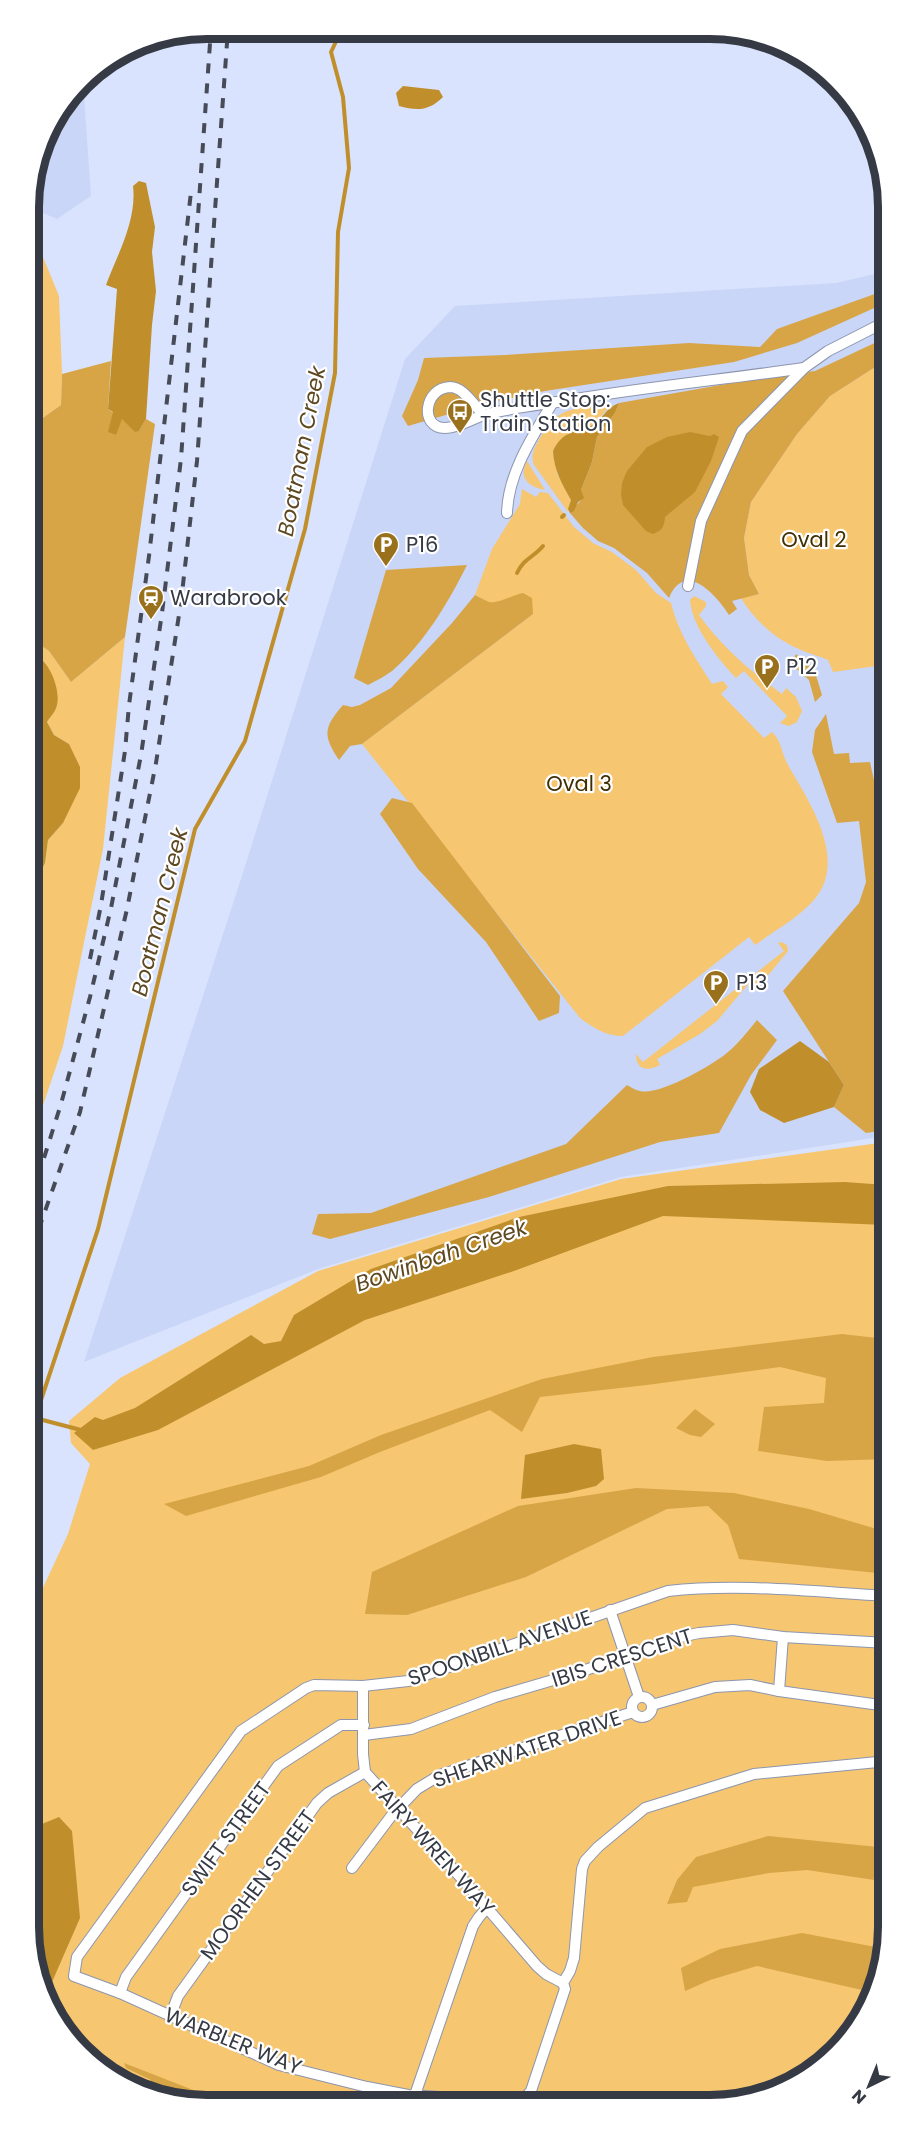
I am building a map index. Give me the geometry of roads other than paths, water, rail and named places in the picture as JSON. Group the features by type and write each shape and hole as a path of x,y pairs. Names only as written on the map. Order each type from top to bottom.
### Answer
{"street":[{"path":"688,586 701,520 742,431 804,368 828,351 878,326"},
{"path":"484,415 454,387 440,390 427,407 429,418 433,423 444,428 459,426 484,415 554,402 804,368"},
{"path":"507,513 507,497 519,464 533,435 554,402"},
{"name":"SPOONBILL AVENUE","path":"74,1976 77,1958 241,1731 306,1688 315,1685 363,1686 408,1681 668,1591 706,1586 739,1586 878,1595"},
{"path":"610,1610 639,1697"},
{"name":"IBIS CRESCENT","path":"364,1730 411,1729 495,1697 577,1673 680,1637 699,1633 733,1630 783,1637 878,1642"},
{"path":"779,1691 783,1637"},
{"path":"652,1705 715,1687 750,1684 779,1691 878,1705"},
{"name":"FAIRY WREN WAY","path":"363,1686 365,1772 537,1966 563,1983"},
{"path":"639,1697 648,1699 652,1705 652,1712 644,1718 633,1712 633,1703 639,1697"},
{"name":"SHEARWATER DRIVE","path":"352,1868 399,1808 417,1789 440,1774 633,1712"},
{"name":"SWIFT STREET","path":"120,1993 126,1977 279,1766 341,1725 364,1730"},
{"path":"528,2095 531,2091 565,1989 563,1983 574,1958 580,1881 585,1861 607,1839 645,1808 754,1774 878,1762"},
{"name":"MOORHEN STREET","path":"170,2017 178,1996 317,1803 328,1793 365,1772"},
{"path":"415,2095 473,1926 487,1908"},
{"name":"WARBLER WAY","path":"74,1976 120,1993 279,2065 366,2087 415,2095"}],"water":[{"path":"403,86 439,90 443,97 433,105 422,109 399,106 396,93"},
{"path":"139,181 146,183 155,227 152,252 156,291 146,419 139,431 135,432 122,419 116,435 108,432 113,412 108,409 117,289 106,285 129,224 133,186"},
{"path":"619,403 615,413 597,437 592,462 581,490 584,498 570,513 568,509 571,500 557,471 553,451 565,436 593,425 610,408"},
{"path":"690,432 710,436 714,434 719,437 711,461 695,492 665,517 662,528 653,534 646,531 623,505 622,483 627,471 647,447 667,437"},
{"path":"39,658 48,666 52,674 58,698 54,712 47,722 54,735 69,744 80,767 80,788 63,823 48,840 45,863 39,875"},
{"path":"39,1005 43,1005 39,1032"},
{"path":"800,1041 829,1062 844,1085 834,1107 784,1123 760,1110 750,1092 759,1069"},
{"name":"Bowinbah Creek","path":"845,1182 878,1184 878,1225 663,1216 514,1271 365,1320 158,1430 93,1450 74,1433 95,1417 103,1420 135,1408 251,1335 264,1344 281,1341 294,1315 371,1269 519,1217 668,1186"},
{"path":"574,1444 601,1449 604,1479 596,1486 567,1493 521,1499 525,1455"},
{"path":"59,1817 72,1831 80,1918 50,1986 40,1949 39,1919 43,1913 40,1852 42,1824"}],"waterway":[{"name":"Boatman Creek","path":"39,1406 98,1229 195,829 245,741 305,529 335,373 338,232 349,168 343,97 331,52 337,39"},
{"path":"517,573 523,564 543,546"},
{"name":"Boatman Creek","path":"39,1419 81,1430"}],"railway":[{"path":"39,1174 90,997 111,908 141,755 181,459 210,39"},
{"path":"39,1228 80,1112 127,909 156,763 181,602 197,461 227,39"},
{"path":"90,959 101,905 125,751 191,192"}],"place":[{"name":"Shuttle Stop: Train Station","path":"460,435"},
{"name":"P16","path":"386,568"},
{"name":"Warabrook","path":"151,621"},
{"name":"P12","path":"767,690"},
{"name":"P13","path":"716,1006"}],"park label":[{"name":"Oval 2","path":"814,540"},
{"name":"Oval 3","path":"579,784"}]}
